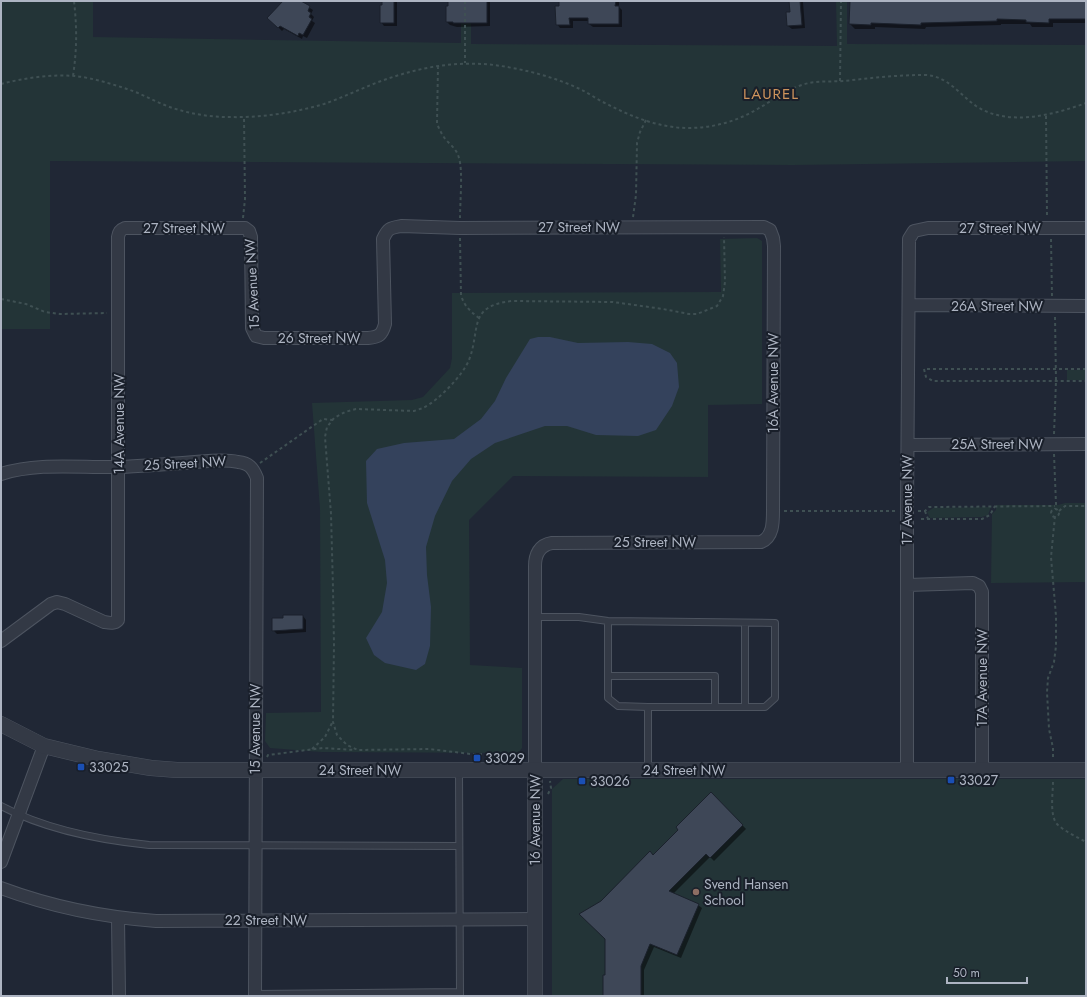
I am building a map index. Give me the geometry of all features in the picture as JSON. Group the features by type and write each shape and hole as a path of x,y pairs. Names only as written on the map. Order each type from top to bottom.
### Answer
{"street":[{"name":"27 Street NW","path":"381,335 384,324 383,239 388,230 402,226 460,228 724,228 756,226 764,227 770,230"},
{"name":"27 Street NW","path":"118,232 126,228 245,230"},
{"name":"27 Street NW","path":"914,231 928,228 1086,228"},
{"name":"15 Avenue NW","path":"245,230 252,244 252,328 256,336"},
{"name":"16A Avenue NW","path":"769,535 773,524 774,246 770,230"},
{"name":"17 Avenue NW","path":"907,769 909,239 914,231"},
{"name":"14A Avenue NW","path":"1,641 51,604 58,602 104,622 115,622 118,620 118,232"},
{"name":"26A Street NW","path":"909,305 1086,306"},
{"name":"26 Street NW","path":"256,336 264,338 368,338 381,335"},
{"name":"25A Street NW","path":"908,445 1086,444"},
{"name":"25 Street NW","path":"1,474 15,469 32,467 119,467 219,461 238,462 251,467"},
{"name":"15 Avenue NW","path":"251,467 256,478 255,995"},
{"name":"25 Street NW","path":"540,548 544,545 552,543 761,542 766,540 769,535"},
{"name":"16 Avenue NW","path":"535,996 535,559 540,548"},
{"name":"17A Avenue NW","path":"907,585 973,583 980,586 982,592 982,771"},
{"name":"24 Street NW","path":"1,724 44,746 98,759 151,768 177,770 459,770 535,763 648,770 1086,770"},
{"path":"1,862 44,746"},
{"name":"22 Street NW","path":"1,888 35,900 70,909 118,918 156,921 534,919"},
{"path":"118,918 119,996"}],"lane":[{"path":"535,617 579,617 608,621 775,623 775,698 765,707 618,706 608,698 608,621"},
{"path":"745,623 745,707"},
{"path":"608,676 715,676 716,707"},
{"path":"648,707 648,770"},
{"path":"255,995 460,994 459,770"},
{"path":"1,806 18,815 80,834 127,843 166,846 459,846"}],"path":[{"path":"73,76 76,57 77,32 74,1"},
{"path":"465,1 465,64"},
{"path":"840,81 841,1"},
{"path":"1,84 29,78 73,76 116,85 180,110 212,116 244,117 305,109 336,99 392,77 438,66 465,64 512,68 549,77 584,91 620,111 663,125 681,128 707,127 748,115 788,90 798,86 819,82 893,76 931,75 946,81 978,107 988,112 1007,116 1046,116 1086,103"},
{"path":"438,66 437,123 440,131 446,140 452,145 459,157 460,219"},
{"path":"1046,116 1047,219"},
{"path":"244,117 245,230"},
{"path":"633,227 633,213 636,195 636,143 646,120"},
{"path":"358,750 347,745 337,735 333,722 333,588 331,514 325,437 327,427 333,420 345,412 356,410 414,411 423,408 434,401 460,374 468,361 476,324 479,318 485,310 500,302 613,302 689,314 697,314 708,311 717,306 723,296 725,282 724,228"},
{"path":"460,237 461,295 463,303 466,307 479,318"},
{"path":"1051,238 1052,297"},
{"path":"1,299 26,304 46,312 60,314 118,313"},
{"path":"1054,436 1056,381 1055,313"},
{"path":"1086,369 924,369 926,377 933,381 1086,381"},
{"path":"251,467 323,419 333,420"},
{"path":"1053,763 1053,748 1049,729 1047,692 1048,678 1054,662 1056,646 1056,616 1051,556 1055,516 1052,512 1055,508 1054,451"},
{"path":"921,519 982,519 990,515 995,506"},
{"path":"917,511 925,512 931,507 995,506 1055,508 1059,511"},
{"path":"1055,516 1058,515 1059,511 1065,506 1086,506"},
{"path":"773,511 902,510"},
{"path":"925,512 928,519"},
{"path":"312,749 325,737 333,722"},
{"path":"255,770 268,755 331,748 358,750 429,749 471,754 521,754 535,763"},
{"path":"1053,786 1053,813 1056,823 1086,842"}],"shaded area":[{"path":"1,1 93,1 93,37 461,43 461,1 471,1 471,44 837,46 836,1 847,1 847,44 1086,45 1086,161 792,165 50,161 50,329 1,329"},
{"path":"757,238 762,241 762,404 708,405 708,477 513,476 469,520 470,665 522,668 522,748 518,753 321,752 270,748 265,741 266,713 321,712 320,509 312,403 412,400 423,397 450,368 452,358 452,293 721,292 720,239"},
{"path":"1067,370 1086,370 1086,380 1067,380"},
{"path":"1065,503 1086,503 1086,582 991,583 992,514 996,510 996,505 1058,505"},
{"path":"991,507 988,515 982,517 930,518 927,512 933,508"},
{"path":"563,779 1086,779 1086,996 552,996 552,789"}],"water":[{"path":"550,337 578,343 628,342 652,344 670,353 677,363 679,387 672,406 656,430 638,436 596,435 567,426 545,426 495,443 471,459 452,481 435,516 426,547 427,575 431,607 430,646 425,664 416,670 385,663 374,655 366,638 382,612 387,583 385,560 367,503 366,461 377,449 404,443 454,439 481,419 495,401 506,378 530,339"}],"building":[{"path":"283,1 301,1 310,6 308,11 311,13 309,17 312,19 303,35 299,33 298,36 280,26 278,28 267,18"},
{"path":"382,1 394,1 394,23 380,23 380,5 382,5"},
{"path":"448,1 487,1 487,23 446,22 446,6 448,6"},
{"path":"559,1 616,1 615,6 619,6 619,24 588,24 588,18 569,18 570,25 556,25 555,6 559,6"},
{"path":"789,1 800,1 802,25 787,26 786,12 790,12"},
{"path":"850,1 1086,1 1086,19 1049,19 1049,23 1026,22 1026,20 997,19 997,21 921,23 921,25 871,23 871,25 849,24"},
{"path":"283,615 303,615 303,629 272,631 272,618 283,618"},
{"name":"Svend Hansen School","path":"711,792 743,825 710,858 706,854 669,891 699,904 677,955 650,944 641,966 641,996 603,996 603,975 605,975 605,939 579,914 601,901 650,851 653,855 678,830 676,827"}],"place":[{"name":"33029","path":"477,758"},
{"name":"33025","path":"81,767"},
{"name":"33027","path":"951,780"},
{"name":"33026","path":"582,781"},
{"name":"Svend Hansen School","path":"696,892"}],"district":[{"name":"LAUREL","path":"771,94"}]}
